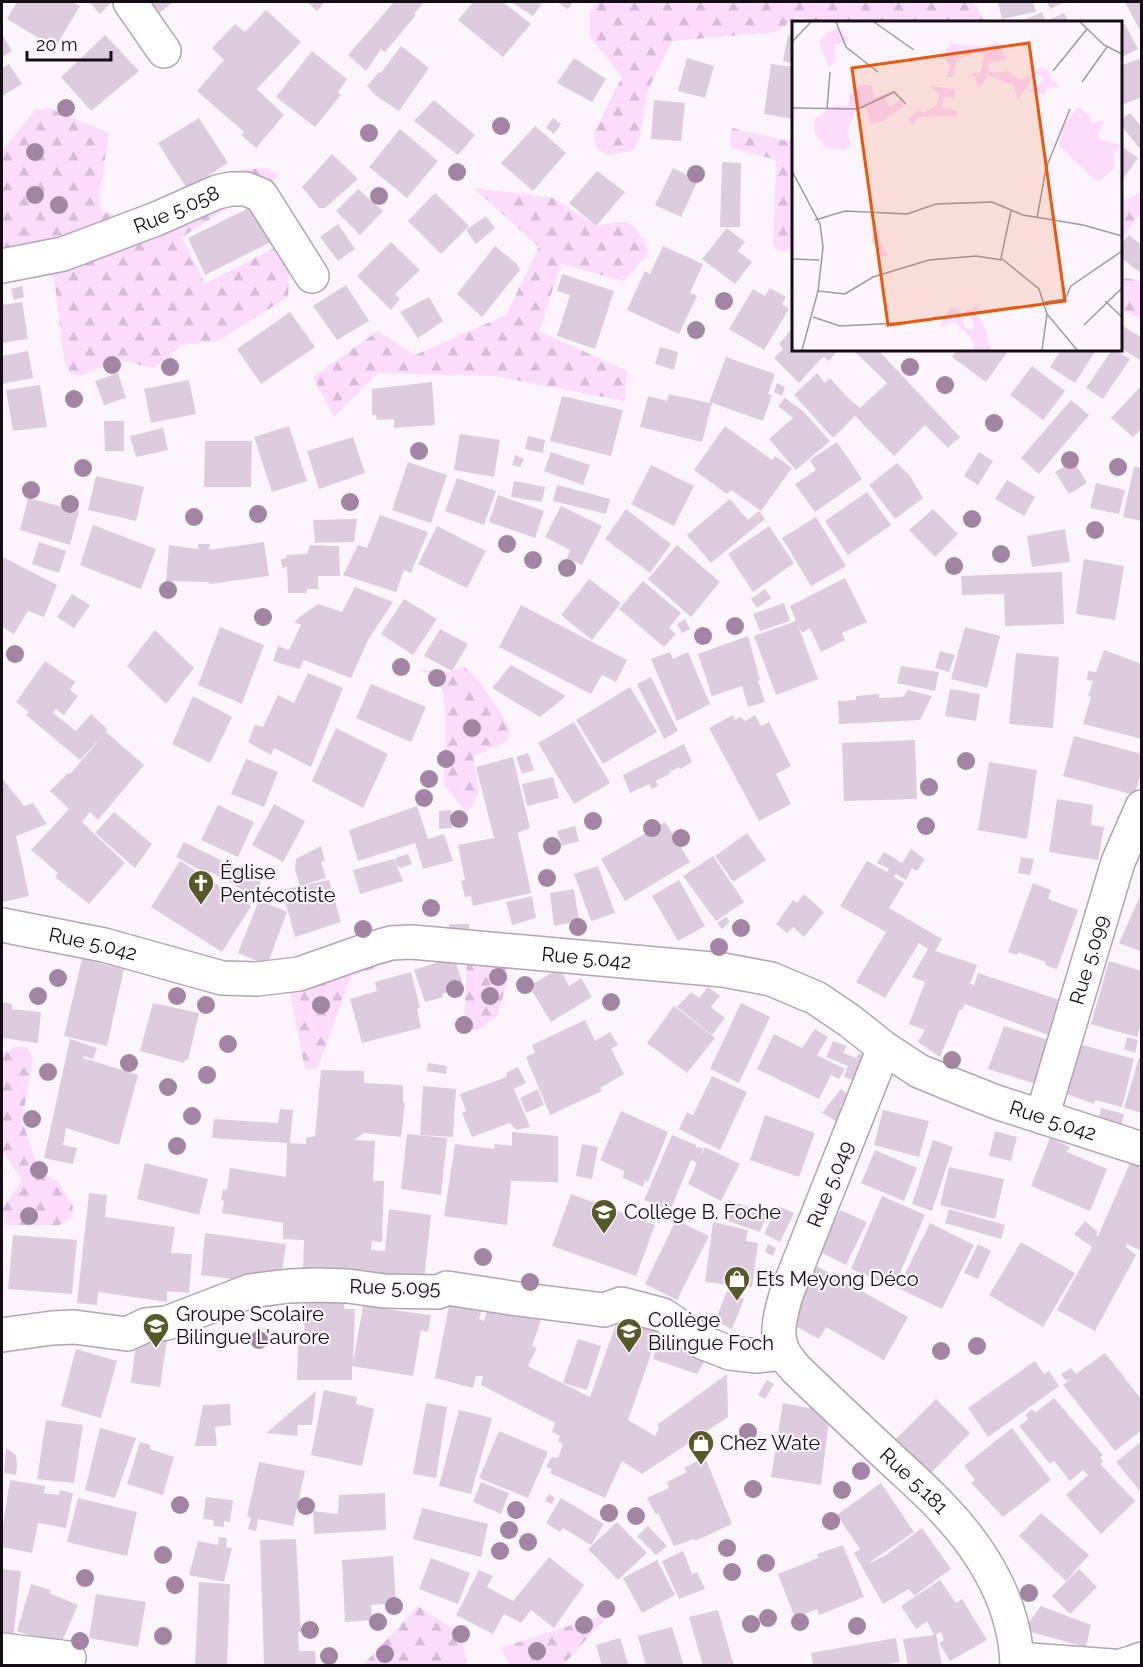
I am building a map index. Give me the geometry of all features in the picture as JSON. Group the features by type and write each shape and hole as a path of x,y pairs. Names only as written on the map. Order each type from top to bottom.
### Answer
{"street":[{"path":"130,2 164,51"},
{"name":"Rue 5.058","path":"2,266 63,254 156,219 217,192 246,189 261,195 312,276"},
{"name":"Rue 5.099","path":"1042,1117 1118,862 1142,807"},
{"name":"Rue 5.042","path":"2,925 104,945 222,978 256,980 299,974 391,943 412,942 723,970 771,979 816,998 919,1071 996,1102 1142,1149"},
{"name":"Rue 5.049","path":"784,1353 779,1341 779,1321 786,1294 884,1048"},
{"name":"Rue 5.095","path":"2,1335 74,1327 127,1334 146,1326 166,1323 250,1291 289,1286 438,1292 447,1288 604,1310 621,1304 663,1315 704,1343 730,1353 757,1356 784,1353"},
{"name":"Rue 5.181","path":"784,1353 796,1369 946,1512 968,1539 992,1573 1005,1603 1013,1628 1017,1662"},
{"path":"2,1650 69,1658"},
{"path":"1120,1665 1131,1664 1142,1659"},
{"path":"1017,1662 1112,1665"}],"green space":[{"path":"597,2 974,2 984,21 815,21 797,17 776,32 672,41 648,90 639,140 633,151 607,155 596,147 594,133 622,77 590,37 590,11"},
{"path":"49,108 109,133 99,198 102,211 114,215 157,215 241,169 268,168 279,176 182,237 205,284 291,239 288,297 218,341 182,345 153,368 116,359 84,375 71,375 65,364 54,278 32,265 2,267 2,151 35,110"},
{"path":"732,128 792,142 792,246 784,252 773,246 776,160 730,147"},
{"path":"474,188 553,198 596,226 625,222 635,227 649,252 624,281 561,264 539,331 627,371 625,401 494,376 378,373 334,417 313,377 378,331 415,355 506,315 539,247"},
{"path":"1141,192 1141,213 1122,239 1122,202"},
{"path":"1122,277 1141,281 1141,320 1122,310"},
{"path":"464,666 482,685 510,728 508,741 473,756 479,793 467,813 443,784 446,730 442,687 436,678 416,669 448,672"},
{"path":"370,942 412,942 436,945 506,966 508,979 497,1016 477,1031 464,1025 467,956 399,960 351,976 317,1069 305,1069 289,987 299,974"},
{"path":"15,1047 27,1047 33,1058 22,1121 39,1170 60,1184 73,1206 71,1219 59,1225 6,1225 2,1210 22,1180 2,1151 2,1054"},
{"path":"418,1606 461,1634 467,1665 363,1665"},
{"path":"611,1612 563,1665 510,1665 501,1648"}],"building":[{"path":"17,2 72,2 80,6 55,48 7,19"},
{"path":"89,2 112,2 100,14"},
{"path":"135,2 174,2 148,21"},
{"path":"307,2 325,2 317,11"},
{"path":"394,2 424,2 385,52 381,49 366,71 348,55"},
{"path":"473,2 503,2 531,24 503,57 458,20"},
{"path":"511,2 543,2 533,16"},
{"path":"557,2 573,2 568,9"},
{"path":"998,2 1033,2 1036,12 1002,19"},
{"path":"1047,2 1065,2 1050,9"},
{"path":"1125,2 1142,2 1142,34"},
{"path":"266,10 301,42 257,89 284,115 256,148 241,135 244,132 197,91 224,60 212,48 235,24 245,32"},
{"path":"1042,12 1046,21 1021,21"},
{"path":"1064,13 1068,21 1046,21"},
{"path":"1125,24 1138,49 1122,57 1122,25"},
{"path":"2,34 12,51 2,57"},
{"path":"105,35 139,71 91,111 61,77"},
{"path":"788,35 792,36 792,63 783,61"},
{"path":"401,46 429,68 399,111 375,95 367,86 379,72 381,73"},
{"path":"312,51 347,79 338,92 341,95 315,127 276,97"},
{"path":"574,58 606,79 592,102 557,83"},
{"path":"687,58 714,66 705,98 678,91"},
{"path":"1141,58 1142,97 1124,104 1122,100 1122,65"},
{"path":"9,64 22,84 2,96 2,68"},
{"path":"771,64 792,67 792,119 764,114"},
{"path":"434,100 475,135 458,155 414,121"},
{"path":"654,100 685,103 681,141 651,139"},
{"path":"1130,113 1142,127 1142,148 1140,149 1122,126 1122,119"},
{"path":"199,118 228,163 187,189 158,143"},
{"path":"553,118 561,124 554,134 546,128"},
{"path":"535,126 566,153 533,191 501,163"},
{"path":"400,129 438,161 407,198 369,167"},
{"path":"1124,148 1138,158 1122,180 1122,150"},
{"path":"332,154 358,179 325,208 319,208 302,187"},
{"path":"722,162 741,163 740,227 720,227"},
{"path":"673,168 698,180 681,217 655,205"},
{"path":"597,171 625,192 596,226 569,203"},
{"path":"358,189 383,211 360,235 336,211"},
{"path":"435,193 469,226 441,254 408,221"},
{"path":"253,206 271,242 205,275 188,238"},
{"path":"486,216 495,228 476,244 466,230"},
{"path":"338,224 355,249 338,261 320,237"},
{"path":"727,228 745,242 738,251 752,262 735,284 702,259"},
{"path":"1129,235 1142,245 1142,274 1122,259 1122,243"},
{"path":"391,242 420,270 395,294 400,299 391,310 357,276"},
{"path":"495,246 517,264 520,270 482,317 457,294"},
{"path":"663,246 703,264 690,293 697,296 679,334 627,310 645,271 650,274"},
{"path":"562,274 614,291 595,349 557,336 570,295 557,291"},
{"path":"346,285 369,321 337,340 313,306"},
{"path":"22,286 24,297 14,300 11,289"},
{"path":"770,288 786,297 782,304 789,309 764,350 729,329 753,289 765,296"},
{"path":"429,297 443,321 418,338 400,312"},
{"path":"22,302 28,339 2,343 2,305"},
{"path":"290,312 315,347 261,384 237,349"},
{"path":"1122,325 1142,338 1142,361 1122,349"},
{"path":"792,328 792,351 837,351 829,361 824,357 820,360 799,383 774,358 783,349 779,344"},
{"path":"660,347 678,352 674,370 655,364"},
{"path":"28,351 33,378 2,384 2,356"},
{"path":"854,351 879,351 960,437 948,448 925,425 894,456 855,416 833,438 794,395 817,373 825,383 830,378 860,408 887,383"},
{"path":"956,351 1008,351 986,382 952,357"},
{"path":"1060,351 1095,351 1075,383 1050,367"},
{"path":"1111,351 1117,351 1130,359 1103,399 1086,388"},
{"path":"726,357 775,374 768,394 772,395 763,421 712,403 702,442 640,427 648,396 667,401 669,394 709,403"},
{"path":"1032,366 1065,391 1043,420 1010,395"},
{"path":"118,373 126,398 104,405 95,381"},
{"path":"189,380 196,414 151,423 144,389"},
{"path":"432,382 435,425 394,428 394,419 377,420 376,415 372,415 372,389"},
{"path":"777,383 785,387 782,396 774,392"},
{"path":"40,385 47,427 13,431 6,390"},
{"path":"1142,385 1142,428 1133,437 1111,418"},
{"path":"562,396 623,410 611,456 550,441"},
{"path":"785,398 803,411 830,441 796,470 769,439 793,418 778,406"},
{"path":"1071,400 1089,415 1039,474 1021,458"},
{"path":"104,421 124,421 124,451 105,451"},
{"path":"289,426 307,481 272,492 254,437"},
{"path":"725,426 772,460 775,456 792,468 761,511 731,490 727,494 694,470"},
{"path":"163,428 168,450 136,457 130,436"},
{"path":"460,434 500,440 494,477 454,470"},
{"path":"528,436 545,440 543,453 525,449"},
{"path":"353,437 365,473 319,489 307,451"},
{"path":"205,441 252,441 251,487 204,487"},
{"path":"837,442 862,479 815,512 795,484 816,470 810,460"},
{"path":"551,452 590,465 583,485 544,471"},
{"path":"979,452 993,461 978,485 964,476"},
{"path":"515,455 524,459 520,467 512,465"},
{"path":"1074,461 1087,483 1069,494 1055,472"},
{"path":"408,462 447,475 431,523 392,510"},
{"path":"897,463 910,476 923,498 895,519 869,485"},
{"path":"651,465 694,486 674,526 631,504"},
{"path":"1134,467 1142,468 1142,521 1123,517"},
{"path":"96,476 144,487 136,521 88,510"},
{"path":"457,478 496,491 484,525 445,511"},
{"path":"1007,480 1035,497 1024,516 995,499"},
{"path":"514,481 545,487 542,502 511,497"},
{"path":"1096,483 1125,490 1119,514 1090,508"},
{"path":"557,485 610,499 606,514 553,501"},
{"path":"867,492 891,525 848,555 825,521"},
{"path":"498,495 544,511 535,538 489,522"},
{"path":"28,498 79,511 70,545 20,530"},
{"path":"730,499 748,520 759,511 765,519 711,563 687,535"},
{"path":"561,506 602,526 582,565 567,558 570,550 545,537"},
{"path":"626,509 671,544 650,573 605,539"},
{"path":"933,509 958,534 935,557 909,530"},
{"path":"380,515 428,532 411,573 404,570 396,592 343,575 358,545 367,548"},
{"path":"816,517 846,566 811,586 782,538"},
{"path":"357,519 354,542 315,543 313,520"},
{"path":"93,525 156,549 141,589 80,565"},
{"path":"437,526 486,551 467,588 418,564"},
{"path":"769,526 794,563 753,592 728,554"},
{"path":"1065,529 1070,562 1032,567 1027,536"},
{"path":"39,542 66,551 59,573 32,564"},
{"path":"264,542 269,576 209,584 209,582 166,581 169,545 198,549 198,544 210,544 209,550"},
{"path":"310,545 339,546 340,576 318,576 318,589 307,589 307,593 288,593 287,567 282,568 281,559 287,558 286,555 307,554"},
{"path":"677,545 720,582 691,617 648,579"},
{"path":"3,557 57,585 44,617 28,611 14,634 2,627"},
{"path":"1084,559 1124,566 1115,620 1076,614"},
{"path":"1062,572 1064,624 1005,626 1004,594 962,595 961,576"},
{"path":"845,578 867,622 842,633 845,640 821,652 810,628 802,633 797,623 818,679 776,695 754,636 796,621 790,606"},
{"path":"589,579 621,603 592,640 561,615"},
{"path":"643,581 681,613 669,628 676,634 664,647 619,609"},
{"path":"355,587 393,602 368,640 351,678 304,660 299,669 273,661 278,646 289,650 301,625 294,622 318,604 342,612"},
{"path":"765,589 771,598 757,608 751,599"},
{"path":"72,594 90,605 74,628 57,617"},
{"path":"404,599 437,619 413,655 381,634"},
{"path":"784,603 790,621 760,631 753,614"},
{"path":"521,605 627,660 616,682 602,675 591,694 499,647"},
{"path":"685,619 690,629 682,633 677,624"},
{"path":"220,627 264,645 242,704 198,685"},
{"path":"965,627 1000,636 987,688 951,679"},
{"path":"440,629 468,644 452,671 424,656"},
{"path":"155,630 194,668 166,704 127,666"},
{"path":"748,636 765,702 748,707 742,686 712,696 698,654"},
{"path":"1104,650 1142,664 1142,739 1083,724 1093,681 1087,680 1088,671 1096,672"},
{"path":"940,651 955,655 949,672 935,668"},
{"path":"670,652 673,659 688,652 710,704 677,721 651,659"},
{"path":"1016,653 1059,657 1053,728 1009,724"},
{"path":"45,661 75,682 70,690 78,696 64,715 56,709 53,713 76,731 91,714 108,730 80,760 26,715 29,712 16,702"},
{"path":"511,665 566,696 540,717 492,688"},
{"path":"901,666 939,672 935,691 897,683"},
{"path":"308,673 343,688 311,767 274,748 271,755 248,742 255,725 263,727 278,695 294,703"},
{"path":"651,677 678,731 664,739 637,684"},
{"path":"371,684 426,707 411,742 356,718"},
{"path":"630,687 657,732 603,764 576,720"},
{"path":"950,689 980,694 976,721 945,716"},
{"path":"908,690 932,696 920,720 839,724 838,701 856,700 856,696 879,694 879,698 903,697"},
{"path":"193,696 232,717 210,763 172,744"},
{"path":"733,715 735,720 740,717 745,721 755,715 761,726 769,722 791,766 776,774 791,804 759,821 709,728"},
{"path":"574,722 610,783 574,804 538,743"},
{"path":"336,728 388,754 363,808 312,781"},
{"path":"106,732 144,765 98,820 90,812 82,822 125,863 89,904 55,877 58,873 31,850 69,809 50,791 68,773 70,774"},
{"path":"1074,736 1142,754 1142,769 1135,795 1063,776"},
{"path":"915,740 917,799 844,801 842,743"},
{"path":"684,744 692,762 671,771 656,781 658,786 652,789 649,784 630,793 623,775"},
{"path":"528,753 534,770 522,774 516,757"},
{"path":"513,757 530,828 518,833 531,893 473,906 471,896 465,897 461,881 465,880 458,845 494,838 476,767"},
{"path":"246,759 278,772 264,807 231,794"},
{"path":"989,762 1037,770 1027,839 978,830"},
{"path":"553,777 559,798 527,806 522,784"},
{"path":"2,778 24,806 33,803 47,824 16,836 29,896 2,902"},
{"path":"1057,799 1093,805 1091,825 1104,827 1098,860 1049,852"},
{"path":"274,804 305,821 283,862 252,845"},
{"path":"218,805 254,822 238,857 201,840"},
{"path":"417,806 428,839 444,834 453,861 423,869 415,843 358,861 349,830"},
{"path":"451,810 452,828 439,829 439,811"},
{"path":"114,812 152,844 135,868 95,833"},
{"path":"665,822 690,862 625,901 601,859"},
{"path":"575,826 579,841 562,846 557,831"},
{"path":"747,833 766,860 733,882 715,856"},
{"path":"184,842 261,880 255,897 249,893 248,896 240,892 241,889 211,872 209,875 176,857"},
{"path":"321,846 325,861 321,862 326,878 300,886 295,870 296,859"},
{"path":"911,849 925,859 917,871 912,868 906,880 896,874 894,877 904,883 889,908 942,939 935,951 977,965 970,984 974,985 978,973 1069,1003 1056,1038 965,1004 962,1010 960,1009 940,1057 918,1042 925,1030 909,1024 925,982 912,977 928,949 919,943 885,998 856,982 886,932 840,906 867,861 887,872 889,869 877,863 884,852 902,863"},
{"path":"408,854 412,864 401,868 397,866 395,858"},
{"path":"713,856 744,902 716,921 683,876"},
{"path":"1021,857 1034,859 1030,875 1018,873"},
{"path":"394,859 403,881 360,894 353,870"},
{"name":"Église Pentécotiste","path":"180,861 251,906 222,952 151,907"},
{"path":"598,866 615,913 591,921 574,874"},
{"path":"329,880 341,922 295,937 282,890"},
{"path":"679,880 705,926 678,941 652,896"},
{"path":"1033,883 1051,890 1048,899 1078,910 1057,969 1045,965 1046,962 1018,952 1017,955 1008,952"},
{"path":"574,889 579,921 554,926 550,893"},
{"path":"1142,892 1142,952 1119,943"},
{"path":"804,894 824,912 804,937 793,927 787,933 776,924 793,900 797,903"},
{"path":"532,896 536,918 512,925 506,902"},
{"path":"259,900 287,912 267,965 238,953"},
{"path":"726,917 730,922 722,929 717,923"},
{"path":"449,924 469,924 469,937 449,934"},
{"path":"454,957 462,982 450,987 451,991 442,994 443,997 425,1002 414,970"},
{"path":"82,959 124,969 107,1046 64,1036"},
{"path":"1109,961 1142,971 1142,1022 1137,1037 1091,1024"},
{"path":"560,968 569,986 581,978 592,997 551,1022 529,986"},
{"path":"411,972 420,1008 417,1009 421,1028 362,1043 350,999 377,991 375,982"},
{"path":"708,987 720,996 711,1007 725,1018 712,1035 677,1007 691,992 699,998"},
{"path":"2,1002 12,1004 12,1009 41,1012 38,1043 2,1038"},
{"path":"153,1003 199,1013 188,1060 184,1063 140,1051"},
{"path":"741,1003 770,1017 739,1083 710,1069"},
{"path":"674,1006 715,1038 687,1073 647,1043"},
{"path":"585,1020 595,1041 610,1032 618,1045 611,1049 624,1074 600,1088 602,1091 550,1115 526,1057 535,1053 532,1045"},
{"path":"1004,1026 1058,1043 1043,1086 988,1069"},
{"path":"815,1029 828,1037 817,1055 845,1069 839,1079 831,1075 819,1099 757,1069 774,1034 802,1048"},
{"path":"1127,1037 1138,1040 1135,1053 1124,1049"},
{"path":"70,1039 97,1048 93,1059 84,1056 83,1058 138,1075 119,1145 66,1128 63,1145 77,1148 73,1164 44,1158"},
{"path":"833,1041 847,1046 843,1053 856,1058 859,1053 870,1060 861,1083 844,1077 848,1066 826,1057"},
{"path":"1072,1042 1134,1059 1122,1107 1095,1100 1094,1104 1059,1091"},
{"path":"1139,1058 1142,1058 1142,1113 1124,1108"},
{"path":"428,1063 447,1066 446,1074 427,1071"},
{"path":"518,1067 526,1083 514,1089 530,1127 516,1130 510,1123 472,1137 462,1113 466,1111 460,1094 507,1077 506,1073"},
{"path":"321,1070 364,1071 364,1083 403,1085 403,1103 405,1103 401,1137 364,1133 354,1140 375,1141 373,1181 384,1181 382,1242 372,1241 371,1250 385,1251 389,1209 431,1215 424,1280 303,1270 304,1240 283,1239 283,1223 222,1213 224,1201 221,1200 223,1189 227,1190 230,1168 286,1177 287,1143 212,1138 214,1119 278,1123 280,1109 293,1110 290,1143 306,1144 306,1138 315,1136"},
{"path":"712,1076 747,1092 720,1150 679,1129 687,1112 693,1115"},
{"path":"423,1086 456,1089 453,1137 420,1135"},
{"path":"538,1089 544,1105 526,1113 520,1098"},
{"path":"841,1089 849,1095 840,1106 845,1111 836,1121 822,1113"},
{"path":"1101,1108 1124,1114 1121,1128 1098,1122"},
{"path":"883,1110 929,1121 919,1157 874,1145"},
{"path":"621,1111 668,1132 648,1182 645,1180 643,1187 623,1178 624,1171 600,1160"},
{"path":"765,1115 815,1133 799,1177 750,1160"},
{"path":"995,1131 1017,1137 1011,1161 989,1156"},
{"path":"512,1132 558,1136 558,1182 511,1181 507,1225 444,1216 455,1144 494,1149 495,1144 512,1146"},
{"path":"407,1134 447,1138 441,1195 401,1189"},
{"path":"672,1135 703,1148 701,1155 705,1147 740,1164 721,1201 688,1184 697,1163 691,1160 670,1211 644,1200"},
{"path":"1050,1138 1070,1147 1067,1152 1107,1169 1090,1211 1031,1186"},
{"path":"933,1140 953,1147 932,1211 912,1204"},
{"path":"1139,1143 1142,1144 1142,1251 1127,1244 1126,1247 1136,1255 1095,1331 1057,1310 1092,1247 1074,1234 1085,1221 1098,1232 1096,1235 1098,1236"},
{"path":"582,1144 598,1147 592,1179 576,1176"},
{"path":"875,1150 917,1168 904,1201 861,1183"},
{"path":"145,1163 208,1179 199,1215 137,1199"},
{"path":"949,1167 1004,1179 995,1219 940,1205"},
{"path":"89,1193 107,1195 105,1217 175,1227 171,1253 192,1254 189,1293 167,1291 167,1302 98,1292 97,1305 77,1303"},
{"name":"Collège B. Foche","path":"571,1194 655,1225 636,1276 552,1246"},
{"path":"882,1196 925,1215 894,1287 851,1269"},
{"path":"728,1200 767,1214 760,1232 722,1219"},
{"path":"778,1206 794,1213 780,1242 764,1234"},
{"path":"949,1209 1005,1225 1001,1239 945,1223"},
{"path":"840,1210 867,1222 846,1265 820,1252"},
{"path":"676,1220 709,1236 677,1300 645,1284"},
{"path":"713,1222 748,1230 746,1241 758,1243 752,1287 705,1282"},
{"path":"930,1223 974,1245 942,1309 898,1288"},
{"path":"205,1233 286,1244 280,1285 201,1275"},
{"path":"13,1235 77,1240 72,1294 8,1289"},
{"path":"1021,1242 1075,1273 1043,1327 989,1295"},
{"path":"768,1244 776,1248 773,1256 765,1252"},
{"path":"978,1244 991,1251 978,1279 964,1273"},
{"path":"817,1266 908,1317 884,1360 826,1327 819,1339 786,1321"},
{"path":"305,1287 345,1289 344,1309 355,1309 353,1363 363,1306 431,1315 428,1332 421,1330 413,1376 352,1366 352,1380 297,1380 298,1345 304,1346"},
{"path":"452,1290 484,1297 479,1319 484,1321 487,1310 498,1315 499,1308 541,1320 532,1346 537,1348 528,1366 590,1397 620,1313 711,1350 697,1374 653,1359 658,1341 656,1340 628,1420 655,1436 659,1428 657,1425 727,1374 728,1417 642,1474 622,1461 605,1498 550,1473 552,1469 546,1467 552,1457 558,1458 563,1444 558,1441 560,1436 552,1432 555,1423 481,1385 483,1376 476,1376 473,1388 435,1378"},
{"path":"727,1291 744,1299 732,1329 715,1321"},
{"path":"137,1336 167,1340 160,1387 131,1383"},
{"path":"578,1339 601,1346 587,1390 563,1383"},
{"path":"76,1349 117,1361 101,1418 61,1406"},
{"path":"1105,1353 1142,1400 1142,1430 1115,1451 1063,1385 1073,1377 1066,1381 1061,1374 1071,1368 1076,1374"},
{"path":"1035,1361 1044,1374 1049,1371 1059,1386 988,1437 968,1408"},
{"path":"767,1380 774,1384 765,1399 758,1395"},
{"path":"324,1390 357,1397 356,1404 374,1409 362,1466 311,1455"},
{"path":"316,1391 312,1425 298,1425 297,1436 266,1433"},
{"path":"1054,1398 1103,1455 1100,1457 1103,1461 1100,1464 1135,1501 1101,1534 1066,1495 1088,1475 1083,1470 1070,1481 1054,1461 1050,1464 1019,1426 1028,1419 1025,1415 1032,1409 1035,1413"},
{"path":"936,1399 970,1433 923,1481 888,1447"},
{"path":"426,1403 447,1407 436,1478 413,1474"},
{"path":"783,1403 830,1412 821,1485 771,1477"},
{"path":"230,1404 231,1425 215,1427 217,1446 195,1446 203,1405"},
{"path":"459,1410 492,1418 471,1494 439,1486"},
{"path":"46,1420 83,1425 74,1483 37,1479"},
{"path":"100,1428 136,1438 115,1498 85,1490"},
{"path":"1012,1428 1051,1480 1003,1517 971,1483 975,1480 964,1466"},
{"path":"499,1431 548,1452 528,1498 479,1478"},
{"path":"1142,1441 1142,1490 1140,1491 1116,1462"},
{"path":"140,1442 150,1445 150,1449 174,1457 163,1495 127,1484"},
{"path":"6,1448 16,1455 16,1475 4,1473"},
{"path":"705,1457 732,1524 695,1541 694,1539 674,1546 658,1513 656,1515 647,1498 669,1488 667,1482 687,1472 684,1468"},
{"path":"259,1462 305,1471 293,1526 258,1519 256,1531 248,1529 251,1517 247,1517"},
{"path":"10,1480 45,1486 44,1493 59,1495 60,1490 73,1493 66,1528 38,1523 32,1553 2,1547 2,1531"},
{"path":"481,1482 509,1493 501,1514 473,1502"},
{"path":"881,1483 914,1532 870,1563 886,1555 922,1528 951,1569 914,1596 909,1589 883,1604 854,1553 860,1549 837,1515"},
{"path":"385,1493 386,1530 314,1534 313,1511 338,1514 339,1495"},
{"path":"549,1494 555,1498 552,1504 545,1501"},
{"path":"206,1497 233,1500 230,1522 224,1521 224,1527 213,1526 214,1520 203,1519"},
{"path":"78,1498 137,1512 127,1556 67,1542"},
{"path":"561,1498 604,1524 591,1545 563,1528 560,1532 546,1523"},
{"path":"422,1508 488,1524 481,1557 413,1539"},
{"path":"1041,1513 1089,1555 1066,1581 1019,1536"},
{"path":"617,1522 647,1553 618,1580 588,1549"},
{"path":"648,1526 667,1546 656,1555 637,1536"},
{"path":"219,1537 227,1538 226,1547 232,1548 224,1582 189,1575 198,1541 218,1545"},
{"path":"296,1539 301,1632 298,1632 299,1651 315,1651 316,1666 264,1666 260,1540"},
{"path":"843,1545 864,1597 819,1615 817,1609 795,1618 778,1574 818,1558 817,1554"},
{"path":"683,1551 692,1574 697,1572 705,1589 679,1599 662,1561"},
{"path":"393,1556 396,1603 371,1605 372,1620 345,1622 342,1560"},
{"path":"549,1557 584,1585 554,1628 531,1610 521,1623 504,1614 493,1634 456,1615 479,1570 493,1576 487,1587 513,1601"},
{"path":"431,1558 470,1573 458,1604 419,1589"},
{"path":"657,1560 675,1595 642,1613 623,1578"},
{"path":"2,1569 21,1571 13,1638 2,1636"},
{"path":"1079,1569 1097,1587 1070,1614 1052,1596"},
{"path":"940,1580 956,1603 962,1599 987,1640 950,1661 939,1643 944,1640 941,1632 936,1634 942,1666 908,1666 903,1639 934,1635 927,1621 916,1629 901,1606"},
{"path":"199,1582 230,1584 227,1666 195,1664"},
{"path":"31,1584 51,1590 49,1593 78,1605 60,1646 17,1631"},
{"path":"96,1594 146,1602 138,1647 89,1638"},
{"path":"1041,1606 1091,1625 1086,1647 1023,1630"},
{"path":"718,1610 734,1666 703,1666 689,1617"},
{"path":"672,1627 684,1666 646,1666 638,1636"},
{"path":"620,1638 629,1666 602,1666 596,1645"},
{"path":"896,1638 900,1662 876,1666 813,1666 811,1653"}],"place":[{"name":"Église Pentécotiste","path":"201,906"},
{"name":"Collège B. Foche","path":"604,1235"},
{"name":"Ets Meyong Déco","path":"737,1302"},
{"name":"Groupe Scolaire Bilingue L'aurore","path":"156,1349"},
{"name":"Collège Bilingue Foch","path":"629,1354"},
{"name":"Chez Wate","path":"701,1466"}]}
